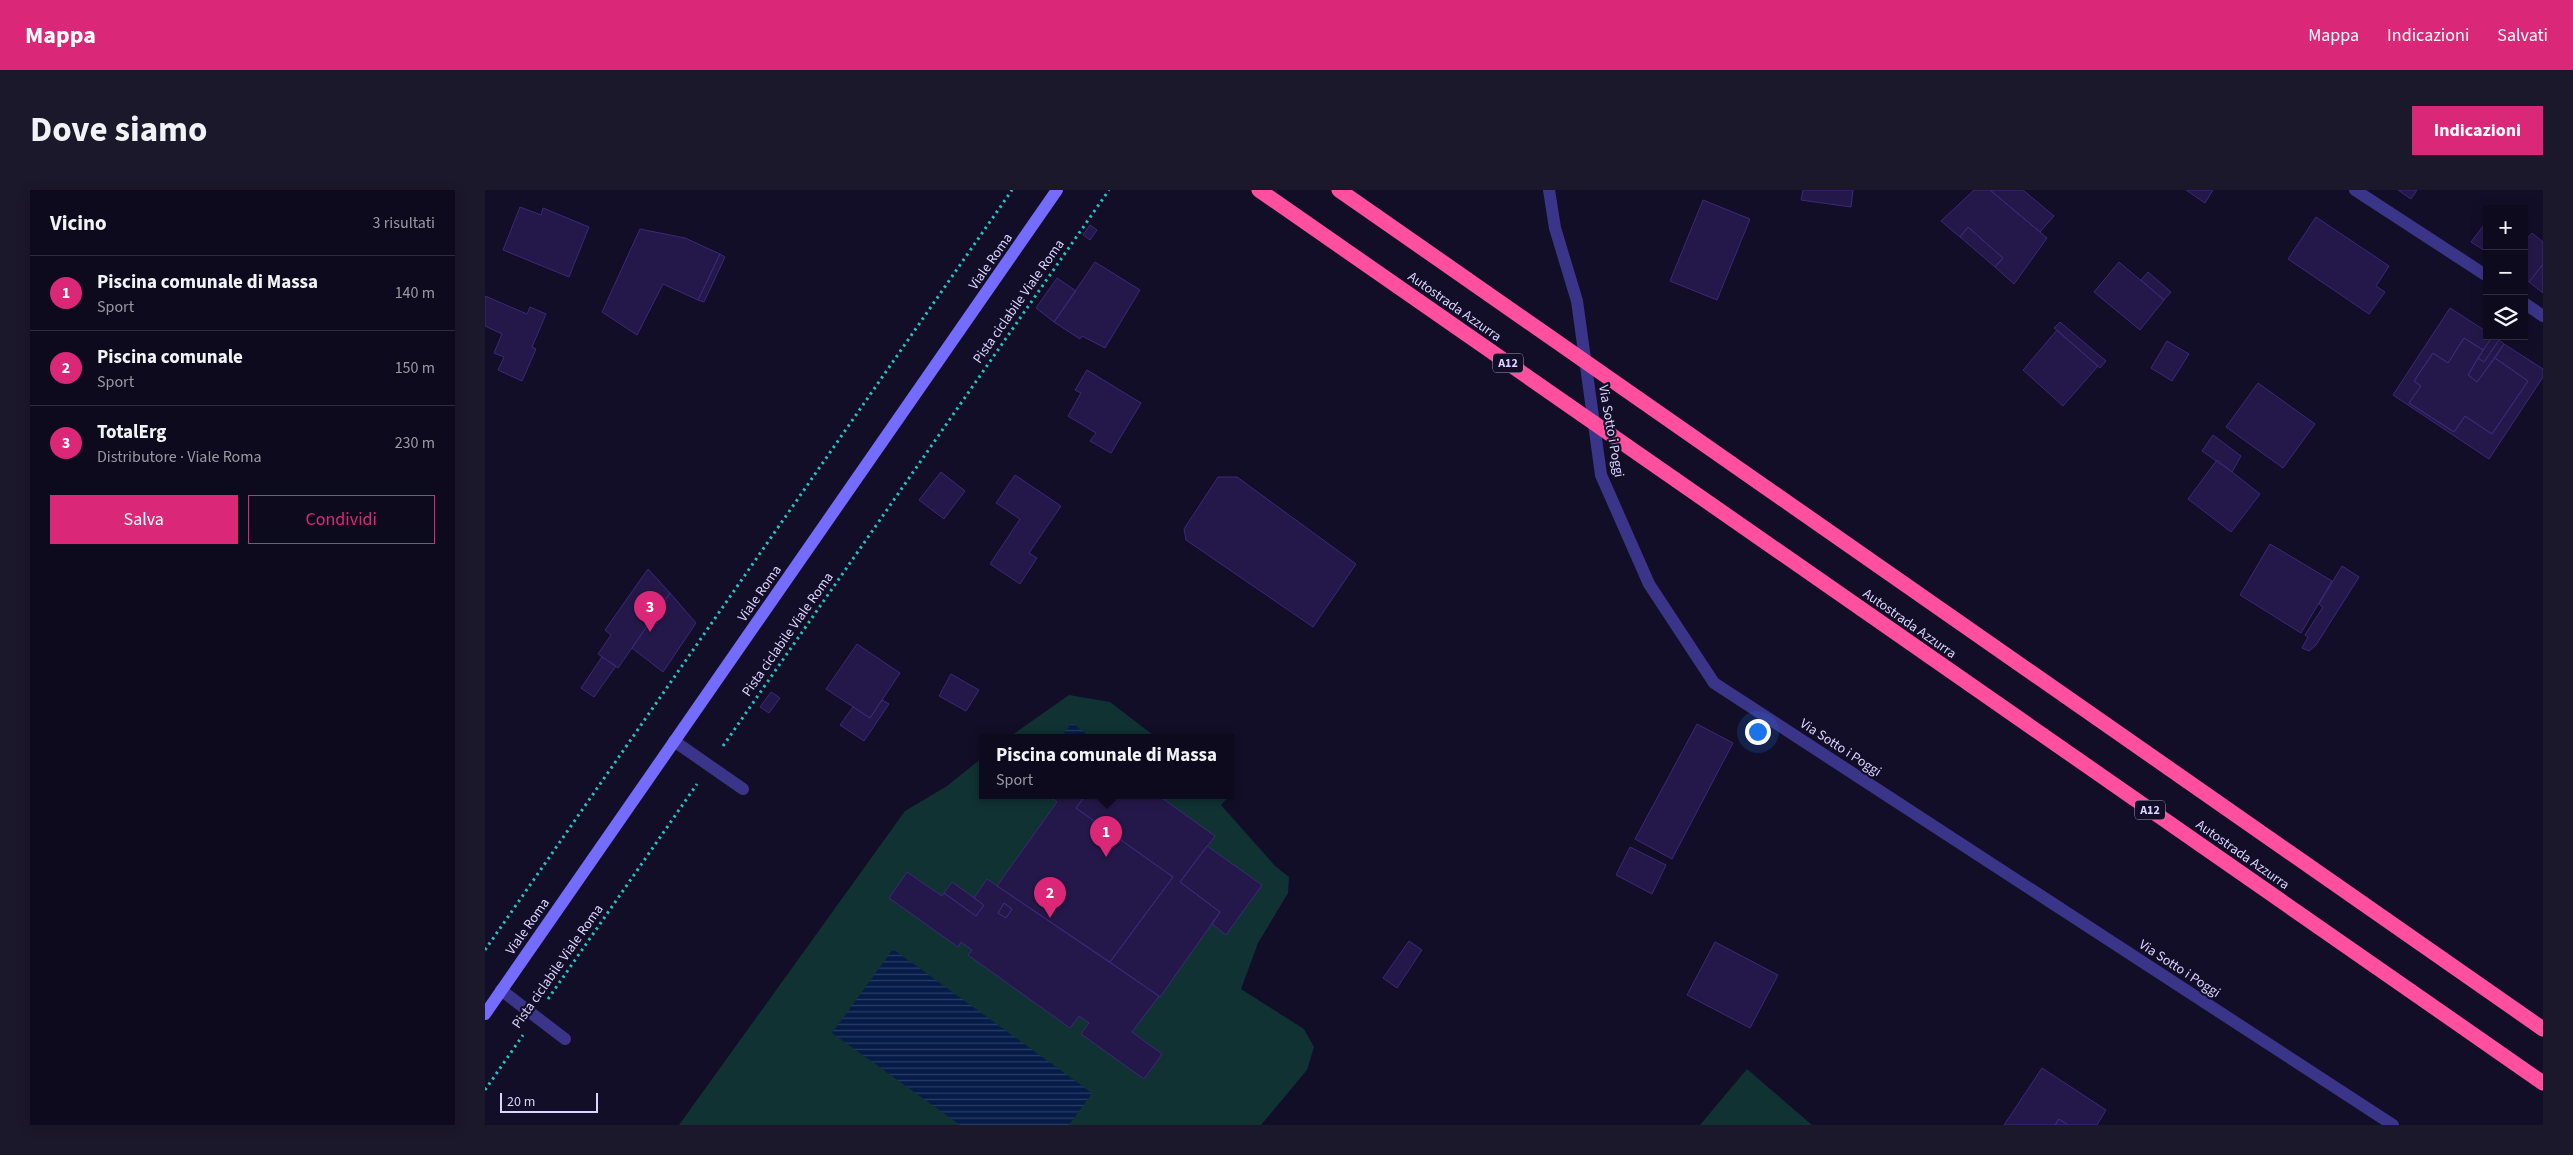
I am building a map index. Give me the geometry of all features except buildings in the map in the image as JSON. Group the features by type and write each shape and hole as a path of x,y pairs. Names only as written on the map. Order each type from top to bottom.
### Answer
{"highway":[{"name":"Autostrada Azzurra","path":"1259,190 2543,1083"},
{"name":"Autostrada Azzurra","path":"1339,190 2543,1029"}],"main road":[{"name":"Viale Roma","path":"485,1014 1057,190"}],"street":[{"name":"Via Sotto i Poggi","path":"1549,190 1555,228 1577,301 1601,475 1649,584 1714,683 2393,1125"},
{"path":"2355,190 2483,273"},
{"path":"2528,305 2543,316"},
{"path":"674,741 743,789"},
{"path":"501,990 565,1039"}],"path":[{"path":"485,950 1012,190"},
{"name":"Pista ciclabile Viale Roma","path":"485,1090 1109,190"}],"green space":[{"path":"1069,695 1110,702 1152,734 1014,734"},
{"path":"979,760 979,799 1226,799 1221,805 1275,866 1289,877 1288,893 1258,943 1241,989 1304,1029 1314,1047 1307,1070 1261,1125 679,1125 905,811 947,786"},
{"path":"1747,1069 1812,1125 1700,1125"}],"water":[{"path":"1072,723 1087,734 1063,734"},
{"path":"893,949 1092,1093 1069,1125 960,1125 832,1033"}],"place":[{"name":"TotalErg","path":"650,632"},
{"name":"Piscina comunale di Massa","path":"1106,857"},
{"name":"Piscina comunale","path":"1050,918"}]}
